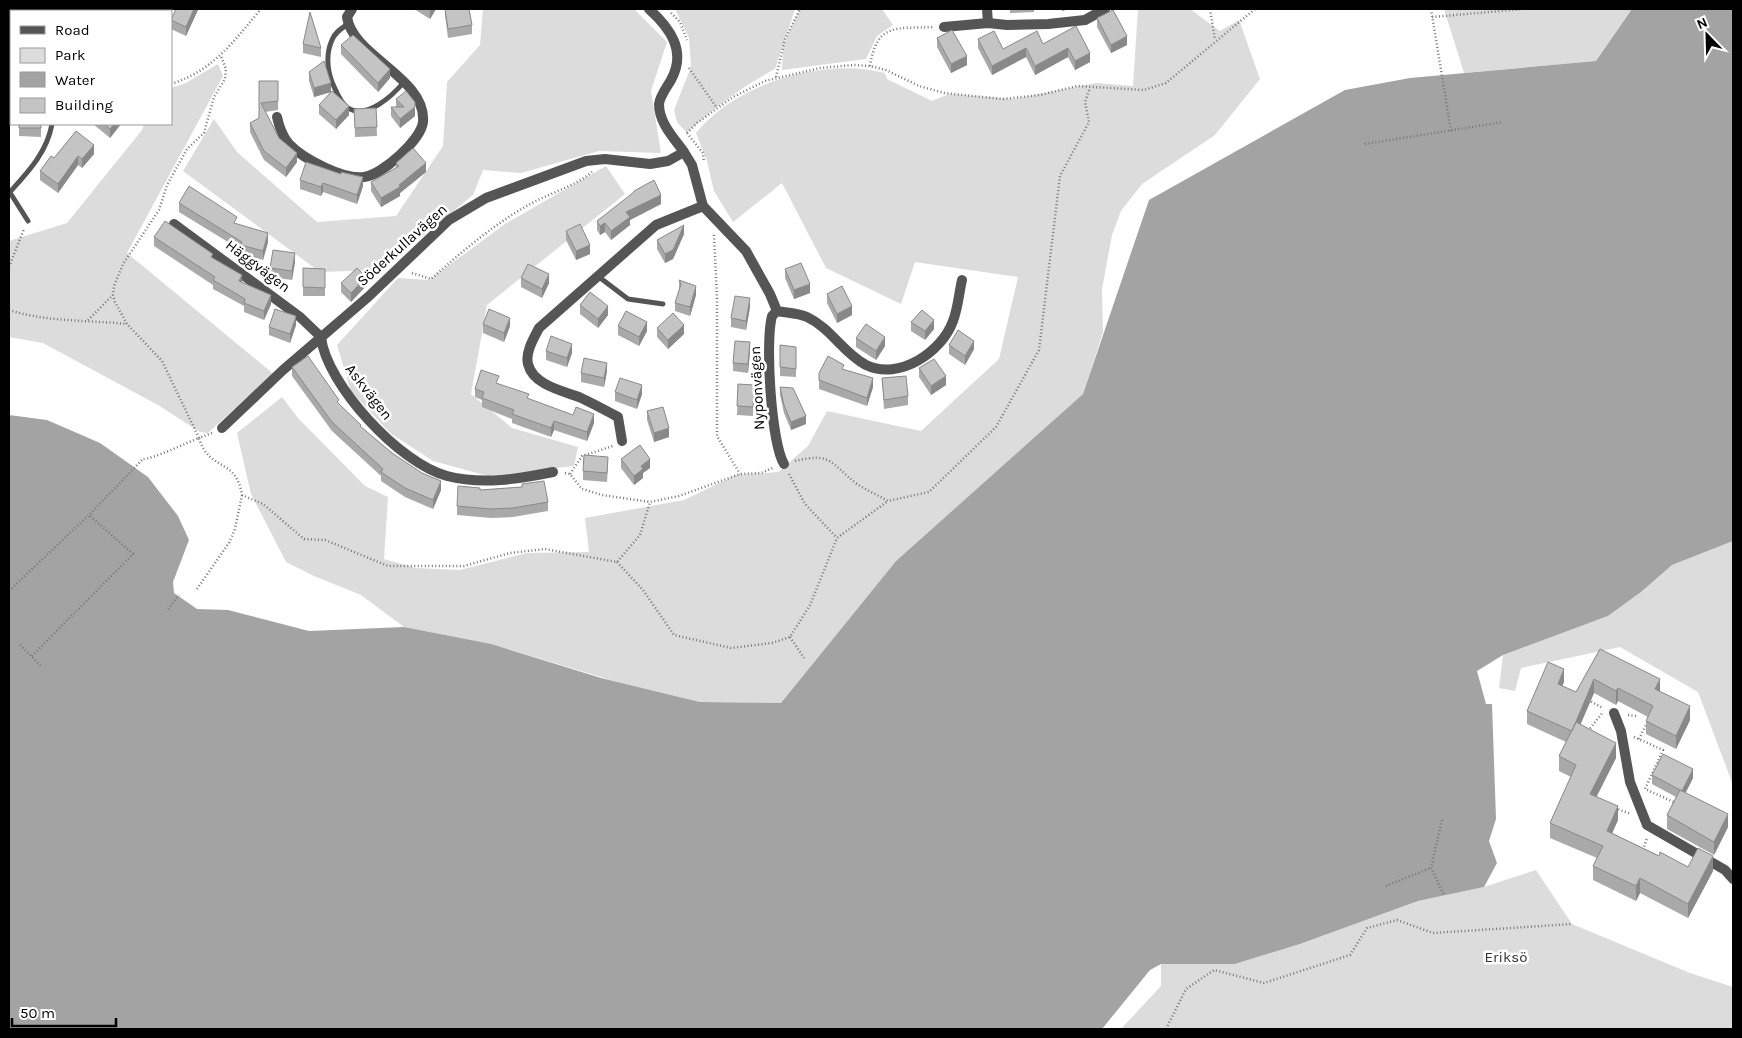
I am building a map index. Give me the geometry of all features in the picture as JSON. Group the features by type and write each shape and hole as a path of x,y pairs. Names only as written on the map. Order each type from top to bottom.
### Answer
{"street":[{"path":"277,117 288,144 315,163 340,172 365,177 392,161 410,146 419,135 423,122 421,108 404,82 362,43 348,24 348,17 352,9"},
{"path":"649,9 668,28 679,53 678,64 659,102 664,124 692,165 703,206 722,223 746,251 770,294 777,311 806,317 816,322 856,359 868,366 881,369 895,369 910,365 938,345 954,321 962,280"},
{"path":"987,9 988,23"},
{"path":"944,27 988,23 1015,25 1085,20 1105,9"},
{"name":"Söderkullavägen","path":"222,428 449,220 486,198 586,160 605,159 650,164 668,161 684,152"},
{"path":"622,442 618,417 580,398 555,389 538,378 528,364 529,346 539,328 656,225 703,206"},
{"name":"Häggvägen","path":"174,224 300,317 321,336"},
{"name":"Nyponvägen","path":"777,311 772,316 770,323 769,342 775,437 778,455 784,464"},
{"name":"Askvägen","path":"321,336 322,350 329,365 355,404 389,440 425,466 445,476 474,481 526,478 554,472"},
{"path":"1614,713 1621,731 1630,782 1644,818 1650,827 1725,870 1733,879"}],"lane":[{"path":"348,24 332,38 328,50 331,78 344,105 358,111 371,108 385,102 404,82"},
{"path":"28,221 9,192 37,161 50,135 52,125"},
{"path":"599,277 628,299 663,304"}],"path":[{"path":"172,84 198,74 221,56 261,9"},
{"path":"666,9 680,22 688,44"},
{"path":"776,77 785,39 800,9"},
{"path":"1210,9 1215,40"},
{"path":"687,133 733,97 776,77 820,68 854,65 870,66 886,70 919,86 944,93 982,98 1003,99 1040,95 1077,86 1144,90 1166,83 1215,40 1255,9"},
{"path":"1431,9 1452,130"},
{"path":"1432,17 1523,9"},
{"path":"870,66 872,50 878,40 891,29 944,27"},
{"path":"197,589 229,542 235,528 242,495 238,478 232,471 210,458 162,361 127,324 114,302 113,296 114,286 123,264 159,210 167,184 187,149 204,132 214,97 225,79 226,69 221,56"},
{"path":"688,72 689,67 717,108"},
{"path":"242,495 263,504 304,539 325,540 388,566 464,566 510,553 545,548 617,562 643,590 674,635 731,648 772,643 790,637 810,605 837,538 888,501 929,492 996,427 1039,350 1060,176 1089,122 1085,102 1090,88"},
{"path":"1365,144 1503,122"},
{"path":"682,129 703,153 705,168"},
{"path":"398,268 431,278 474,242 511,217 533,203 581,181 596,169"},
{"path":"9,266 28,221"},
{"path":"722,223 714,231 717,298 717,436 740,474"},
{"path":"88,320 113,296"},
{"path":"9,310 30,316 127,324"},
{"path":"9,591 89,515 143,459 148,460 156,454 222,428"},
{"path":"570,474 582,456 622,442"},
{"path":"554,472 570,474 582,489 602,495 650,502 679,496 740,474 761,473 784,464 816,456 835,464 858,484 888,501"},
{"path":"784,464 805,504 837,538"},
{"path":"617,562 640,535 650,502"},
{"path":"32,656 133,554 89,515"},
{"path":"168,609 179,595"},
{"path":"790,637 804,658"},
{"path":"20,645 42,666"},
{"path":"1580,695 1606,709 1586,732"},
{"path":"1639,739 1650,717"},
{"path":"1621,731 1663,750 1646,789 1676,803"},
{"path":"1608,805 1644,818"},
{"path":"1442,820 1431,868 1444,895"},
{"path":"1640,858 1650,827"},
{"path":"1386,886 1431,868"},
{"path":"1166,1029 1186,989 1214,970 1264,983 1350,954 1367,928 1397,920 1433,933 1572,924"}],"green space":[{"path":"483,9 634,9 667,42 651,91 661,153 599,151 521,173 483,170 473,195 382,270 320,272 183,171 214,119 237,152 317,222 396,216 443,146 447,82 480,45"},
{"path":"675,9 795,9 775,69 729,98 687,133 677,122 674,110 691,67 689,38"},
{"path":"800,9 882,9 893,25 877,36 866,59 782,70 783,45"},
{"path":"1138,9 1190,9 1220,31 1239,20 1260,79 1215,135 1142,184 1121,211 1112,235 1102,289 1103,332 1083,394 896,561 781,703 700,702 614,681 505,648 404,627 361,595 314,576 286,562 251,494 237,433 282,397 298,418 365,486 388,497 384,559 416,568 460,570 527,553 589,552 585,518 684,500 736,475 778,472 808,446 827,411 921,431 999,359 1018,277 915,262 901,304 826,268 782,183 733,222 714,191 707,161 696,133 713,115 734,100 757,88 783,78 835,69 861,69 885,73 887,79 932,101 949,94 1014,99 1096,83 1133,86"},
{"path":"1444,9 1632,9 1596,61 1464,73"},
{"path":"218,64 223,76 127,253 272,374 208,433 200,432 158,405 43,343 9,337 9,241 67,223 142,130 144,125 172,125 172,88 186,83"},
{"path":"606,166 625,194 487,305 471,394 512,428 578,447 574,466 488,476 433,461 390,433 351,391 337,345 398,278 429,280 505,224"},
{"path":"1733,541 1733,785 1698,692 1620,647 1521,668 1515,691 1499,688 1503,655 1608,616 1641,592 1672,565"},
{"name":"Eriksö","path":"1536,870 1572,924 1690,973 1733,987 1733,1029 1121,1029 1161,986 1161,964 1235,964 1300,944 1418,901 1484,887"}],"water":[{"path":"1632,9 1733,9 1733,541 1672,565 1641,592 1608,616 1503,655 1477,671 1486,704 1492,704 1496,819 1489,841 1497,863 1484,887 1418,901 1300,944 1235,964 1161,964 1150,970 1102,1029 9,1029 9,415 47,420 100,443 148,477 178,516 189,540 173,582 174,593 197,609 228,610 309,631 404,627 491,644 601,678 700,702 781,703 896,561 1083,394 1149,200 1345,90 1410,78 1596,61"}],"building":[{"path":"67,9 89,9 89,10"},
{"path":"176,9 194,9 186,27 172,20"},
{"path":"445,9 469,9 472,25 448,29"},
{"path":"1113,10 1127,36 1111,45 1097,18"},
{"path":"310,12 321,48 303,44"},
{"path":"1076,26 1090,53 1075,61 1068,48 1035,66 1026,48 992,66 978,39 994,31 1003,49 1037,31 1043,44"},
{"path":"952,30 967,56 951,64 937,38"},
{"path":"353,35 390,69 378,83 341,45"},
{"path":"324,61 331,83 314,88 309,72"},
{"path":"259,81 278,81 278,101 261,103 279,138 297,153 286,168 264,151 250,123 259,118"},
{"path":"332,91 349,106 336,120 319,105"},
{"path":"406,91 415,102 415,107 400,119 391,107 404,107 396,99"},
{"path":"9,97 10,97 10,116"},
{"path":"376,108 377,127 355,128 354,109"},
{"path":"19,125 41,125 41,128 19,128"},
{"path":"105,125 113,125 110,129"},
{"path":"76,131 94,145 82,159 78,156 58,184 40,171 51,156 54,158"},
{"path":"413,148 426,163 399,185 400,187 381,198 371,182 399,166 396,163"},
{"path":"306,162 341,174 341,172 363,177 357,195 323,183 321,187 300,180"},
{"path":"654,180 661,195 626,212 630,217 611,231 605,223 600,226 597,221 634,191"},
{"path":"189,186 237,217 234,223 268,233 263,251 241,245 242,242 179,203"},
{"path":"165,221 213,254 211,257 242,275 239,281 271,295 264,311 244,303 245,299 213,280 215,277 154,237"},
{"path":"580,224 590,245 576,251 566,231"},
{"path":"684,225 673,250 665,254 657,240"},
{"path":"273,250 295,253 292,271 270,268"},
{"path":"801,263 810,284 794,290 785,269"},
{"path":"528,264 549,274 542,289 521,278"},
{"path":"303,268 325,269 325,288 303,287"},
{"path":"357,268 366,277 351,293 341,283"},
{"path":"679,280 696,286 690,307 675,303 681,284"},
{"path":"842,286 852,306 837,314 827,294"},
{"path":"590,292 608,306 598,319 580,305"},
{"path":"735,296 750,298 746,321 731,318"},
{"path":"275,309 296,316 290,334 269,327"},
{"path":"489,309 510,318 504,333 483,324"},
{"path":"922,310 934,320 925,331 911,322"},
{"path":"626,311 647,322 639,337 618,326"},
{"path":"673,313 684,325 668,340 657,328"},
{"path":"866,324 885,337 876,351 856,338"},
{"path":"958,330 974,341 965,356 949,345"},
{"path":"551,336 572,344 567,358 546,351"},
{"path":"735,341 750,342 748,364 733,363"},
{"path":"780,345 796,347 796,369 780,367"},
{"path":"308,356 339,400 337,402 360,426 392,453 422,473 441,481 433,500 405,488 381,472 383,469 332,422 292,367"},
{"path":"828,356 844,365 842,369 873,378 867,398 819,380 819,373"},
{"path":"584,358 607,363 604,378 581,373"},
{"path":"934,359 946,376 931,386 919,368"},
{"path":"481,370 499,376 496,383 529,394 527,398 573,415 576,407 594,414 587,432 554,421 551,428 512,414 514,410 482,398 484,392 475,389"},
{"path":"906,376 908,396 884,400 882,378"},
{"path":"620,378 642,385 637,400 615,392"},
{"path":"738,384 754,385 753,407 737,406"},
{"path":"780,387 793,388 806,416 791,422 784,405"},
{"path":"663,407 669,428 654,433 647,411"},
{"path":"640,445 650,459 641,466 643,469 634,476 621,459"},
{"path":"584,455 608,457 607,473 583,471"},
{"path":"544,481 548,502 513,508 491,509 457,506 458,486 480,488 480,490 522,487 522,484"},
{"path":"1600,649 1660,679 1655,689 1690,706 1676,736 1646,721 1653,706 1618,688 1616,691 1594,679 1572,731 1527,711 1548,662 1564,669 1558,684 1576,692"},
{"path":"1576,722 1616,743 1590,794 1618,806 1607,831 1659,856 1660,852 1688,867 1698,848 1713,856 1688,904 1640,878 1636,886 1593,866 1603,846 1550,823 1576,765 1559,756"},
{"path":"1663,754 1693,769 1682,791 1652,775"},
{"path":"1680,790 1728,814 1714,842 1667,815"}]}
